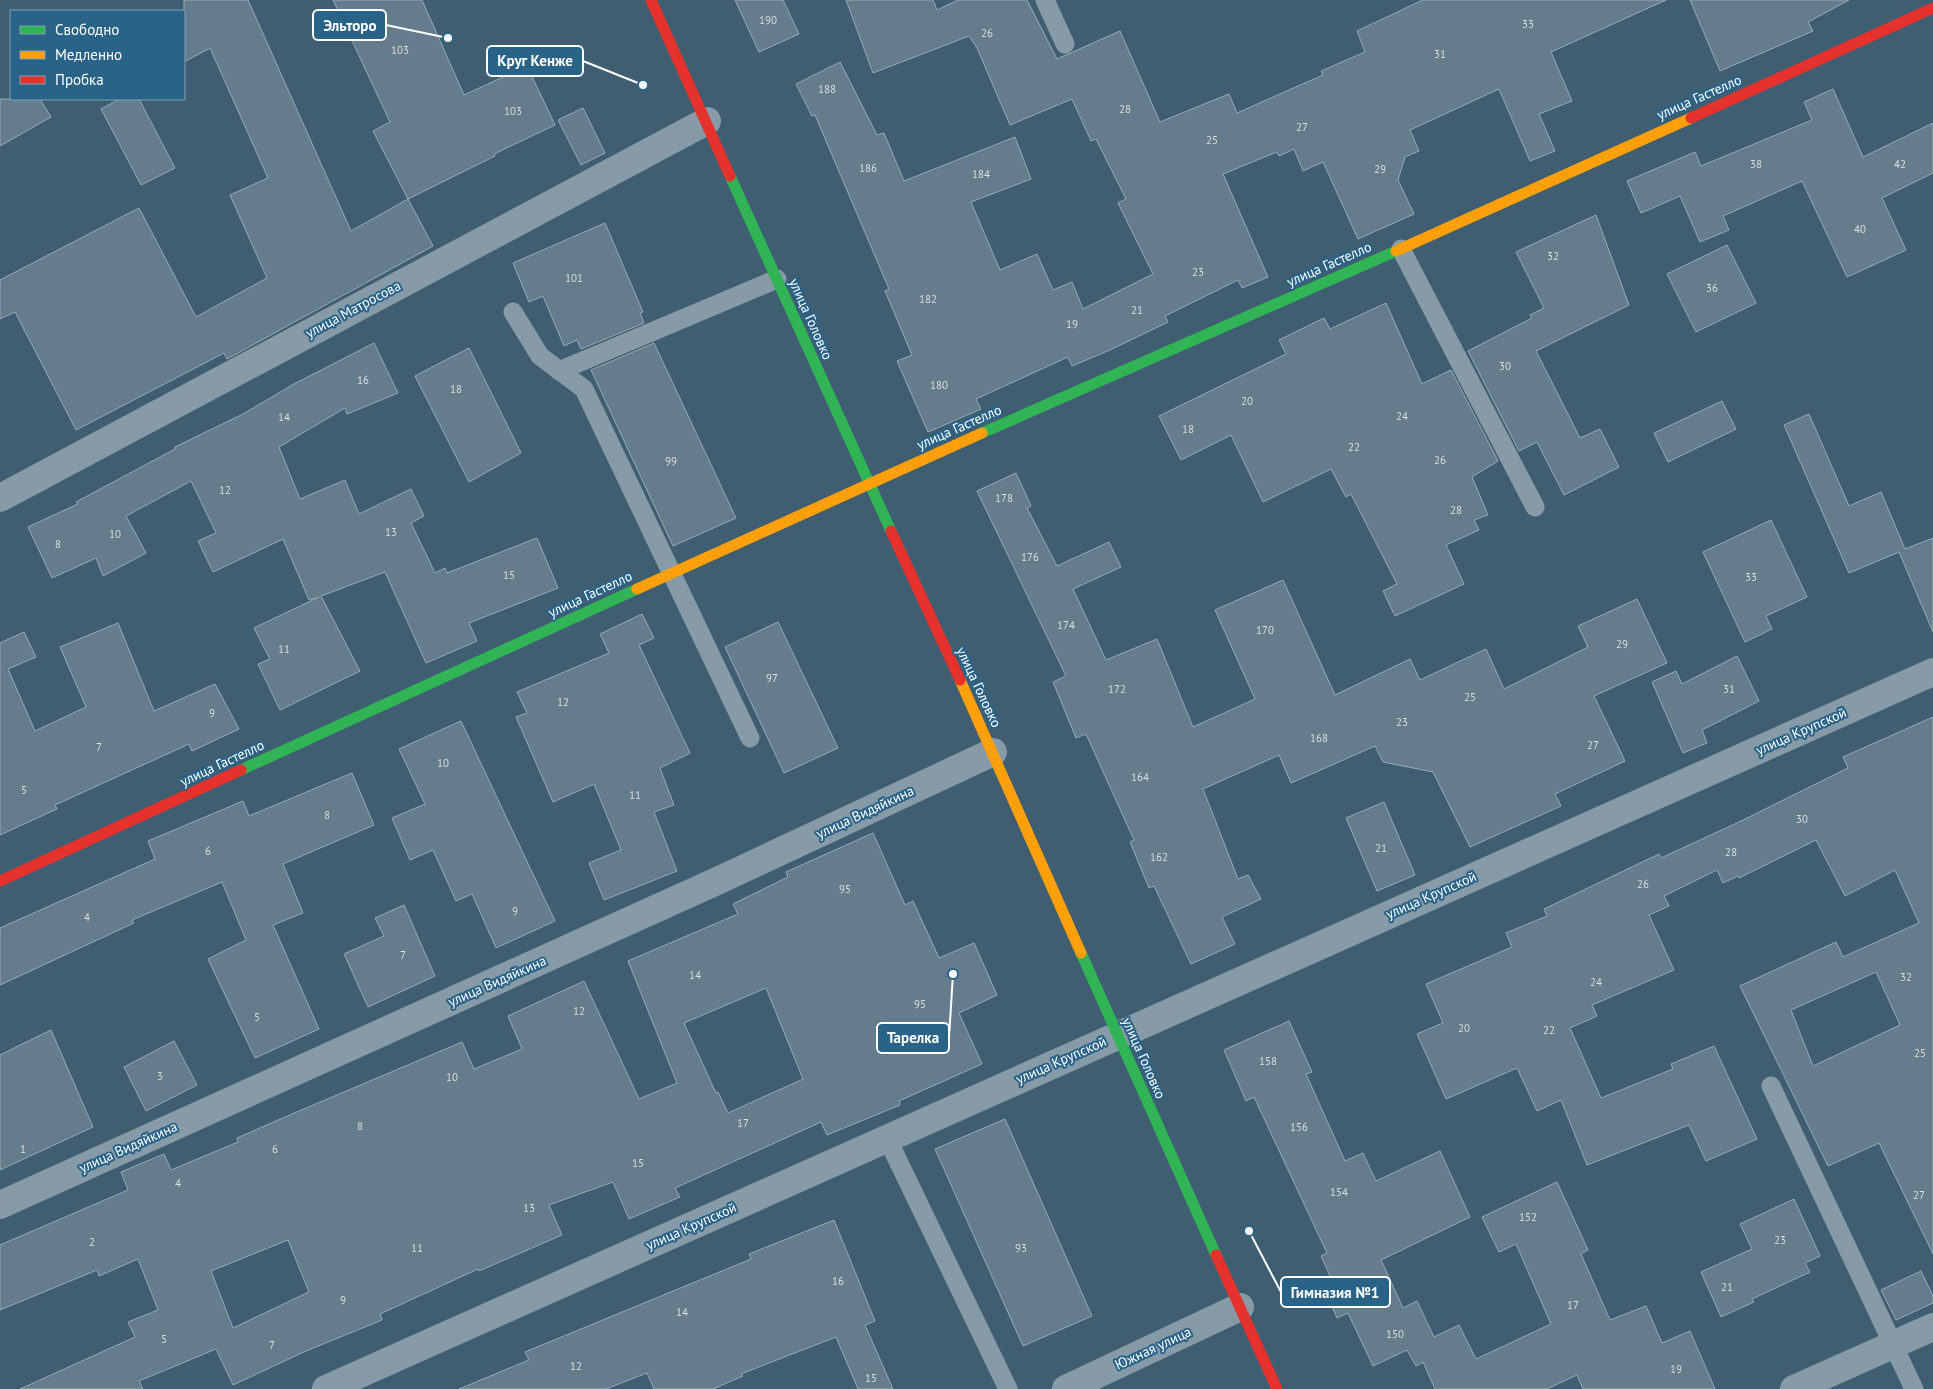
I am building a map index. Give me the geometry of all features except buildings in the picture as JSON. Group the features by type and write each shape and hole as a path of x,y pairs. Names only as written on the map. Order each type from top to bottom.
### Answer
{"street":[{"name":"улица Головко","path":"650,0 707,121 868,483 993,752 1117,1035 1278,1389"},
{"name":"улица Гастелло","path":"0,881 868,483 1401,249 1933,8"},
{"name":"улица Матросова","path":"0,498 707,121"},
{"name":"улица Крупской","path":"326,1389 1933,672"},
{"name":"улица Видяйкина","path":"0,1205 706,886 993,752"},
{"name":"Южная улица","path":"1066,1389 1240,1307"},
{"path":"1794,1389 1933,1327"}],"lane":[{"path":"1045,0 1065,44"},
{"path":"1401,249 1535,507"},
{"path":"559,371 777,279"},
{"path":"513,312 540,356 584,389 750,738"},
{"path":"1772,1086 1914,1389"},
{"path":"888,1138 1008,1389"}],"traffic: fast":[{"path":"730,176 891,531"},
{"path":"982,433 1396,251"},
{"path":"241,770 637,589"},
{"path":"1081,953 1216,1255"}],"traffic: slow":[{"path":"1396,251 1691,118"},
{"path":"637,589 982,433"},
{"path":"960,680 1081,953"}],"traffic: jam":[{"path":"651,0 730,176"},
{"path":"1691,118 1933,8"},
{"path":"891,531 960,680"},
{"path":"0,881 241,770"},
{"path":"1216,1255 1277,1389"}],"place":[{"name":"Эльторо","path":"448,38"},
{"name":"Круг Кенже","path":"643,85"},
{"name":"Тарелка","path":"953,974"},
{"name":"Гимназия №1","path":"1249,1231"}]}
